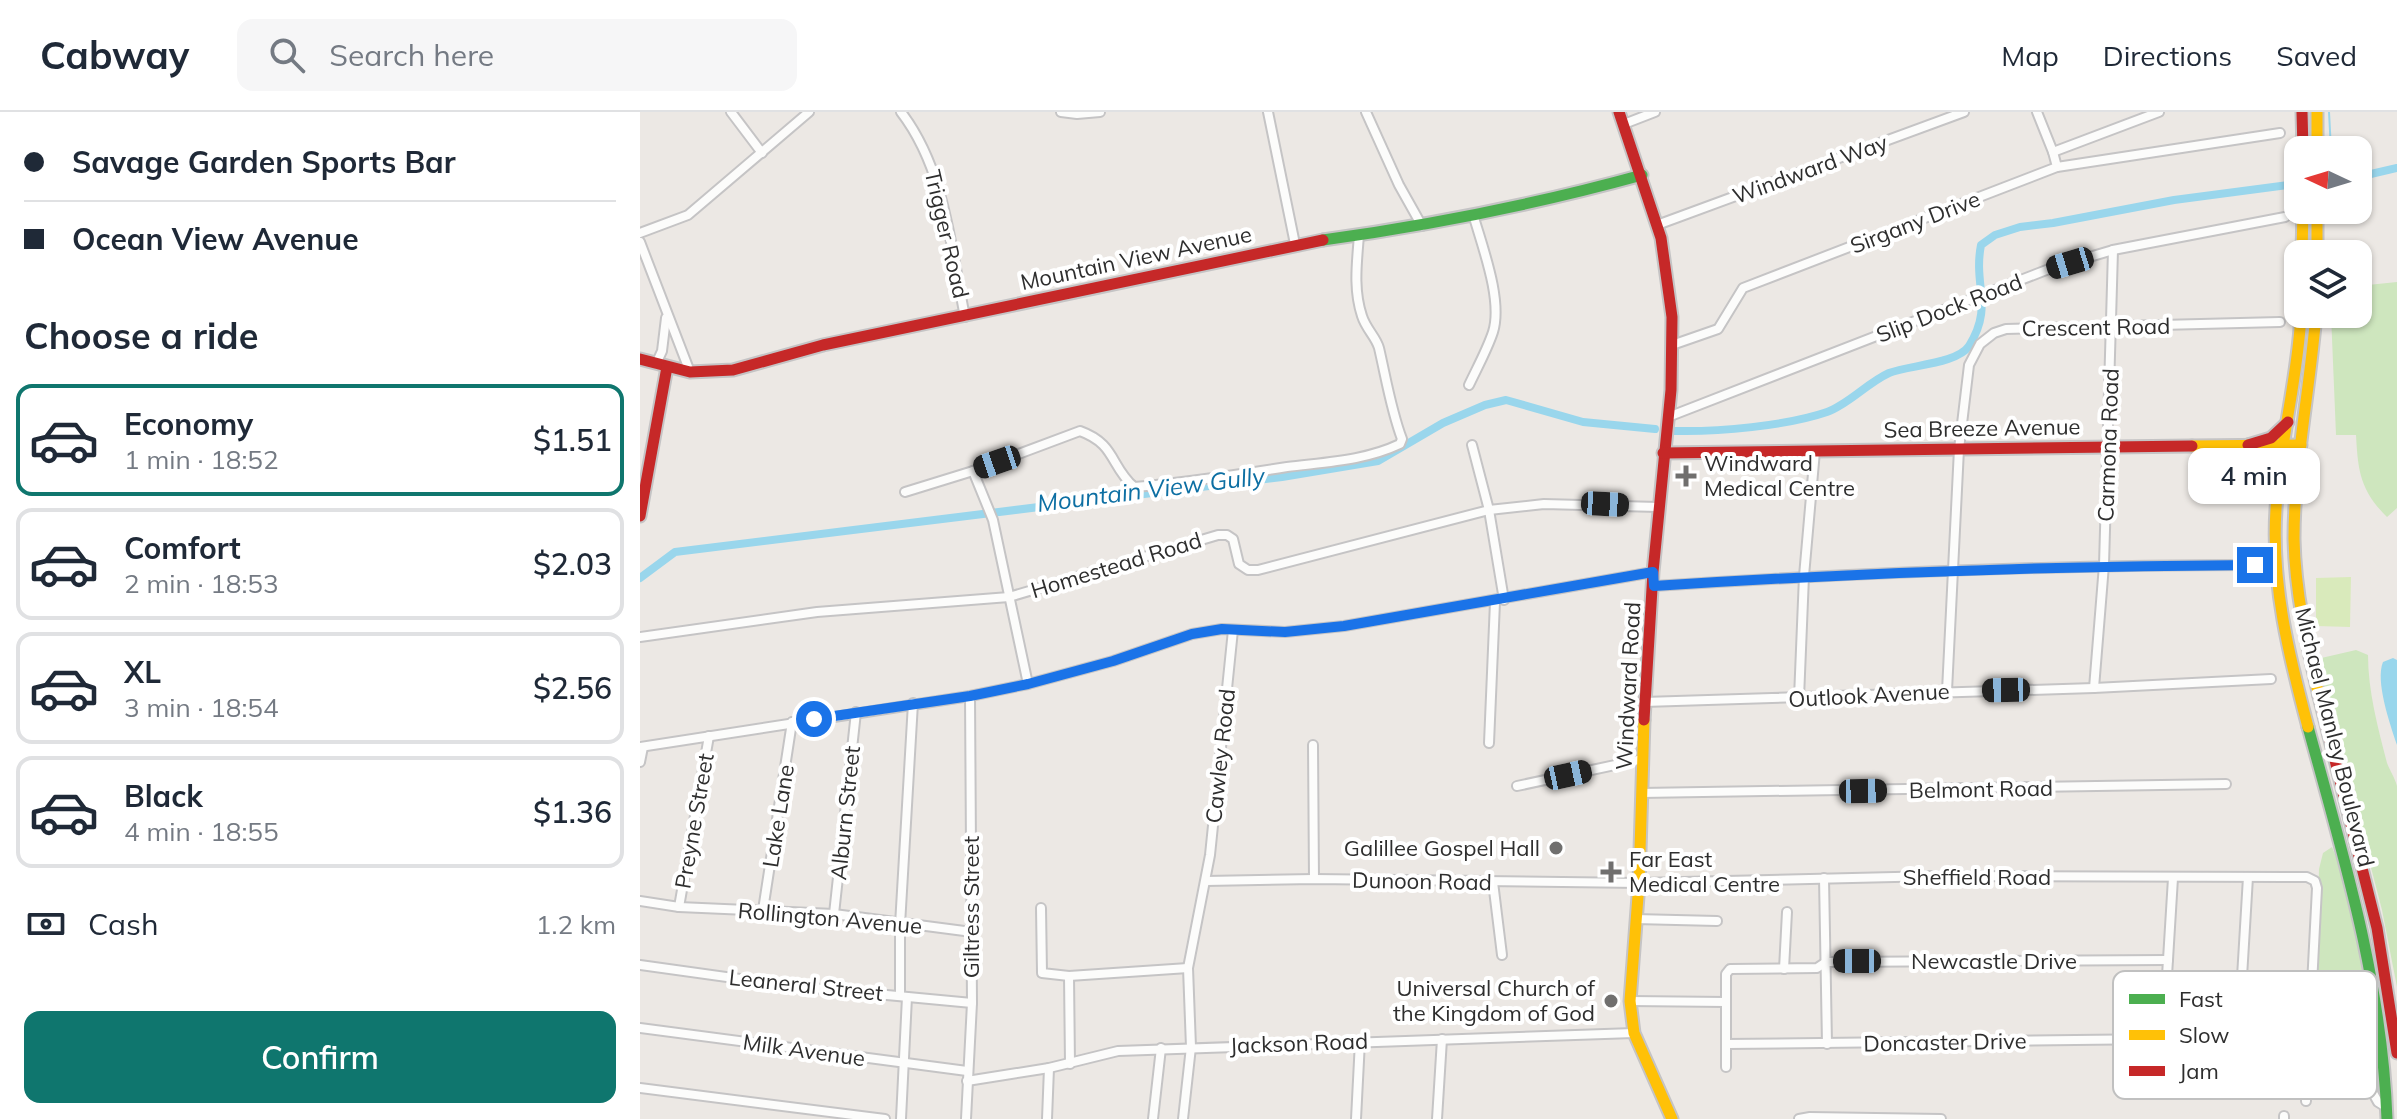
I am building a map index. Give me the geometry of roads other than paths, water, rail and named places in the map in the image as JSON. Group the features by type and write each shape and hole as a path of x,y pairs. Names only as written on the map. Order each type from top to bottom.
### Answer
{"main road":[{"name":"Windward Road","path":"1619,112 1657,225 1669,279 1672,345 1644,702 1639,883 1630,1001 1634,1033 1672,1119"},
{"path":"2302,112 2303,136"},
{"path":"2317,112 2317,136"},
{"name":"Mountain View Avenue","path":"640,359 690,372 733,370 823,345 1295,244 1422,226 1576,193 1642,175"},
{"name":"Michael Manley Boulevard","path":"2300,328 2290,419 2278,479 2276,565 2282,617 2372,971"},
{"name":"Michael Manley Boulevard","path":"2314,328 2296,469 2296,573 2303,630 2369,888 2397,1053"},
{"path":"640,516 662,365"},
{"path":"2248,445 2269,440 2283,430 2290,419"},
{"path":"2248,445 2268,452 2278,479"},
{"name":"Sea Breeze Avenue","path":"1663,453 2301,445"},
{"name":"Michael Manley Boulevard","path":"2377,1000 2387,1114"}],"street":[{"path":"731,112 762,153"},
{"path":"640,233 688,215 809,112"},
{"name":"Trigger Road","path":"901,112 917,133 930,160 965,317"},
{"path":"1061,112 1100,112"},
{"path":"1268,112 1295,244"},
{"path":"1366,112 1399,185 1422,226"},
{"path":"1624,124 1655,112"},
{"name":"Windward Way","path":"1657,225 1964,112"},
{"path":"2037,112 2057,167"},
{"path":"2053,152 2159,112"},
{"name":"Sirgany Drive","path":"1672,345 1718,329 1743,288 2057,167 2280,133"},
{"path":"1469,385 1494,331 1496,317 1473,214"},
{"name":"Slip Dock Road","path":"1668,417 2049,269 2113,250 2284,217"},
{"path":"905,492 973,471 1080,431 1097,438 1108,448 1134,487 1185,483 1360,458 1400,444 1402,439 1379,345 1368,332 1361,314 1356,278 1359,235"},
{"path":"640,242 690,372"},
{"name":"Carmona Road","path":"2094,688 2104,565 2113,250"},
{"path":"662,365 665,313"},
{"name":"Crescent Road","path":"1947,691 1959,449 1969,365 1980,344 1994,333 2006,329 2280,322"},
{"path":"1472,445 1489,510 1500,601 1489,743"},
{"path":"1799,698 1804,576 1815,451"},
{"path":"973,471 993,520 1028,684"},
{"name":"Homestead Road","path":"640,637 817,612 1009,597 1218,535 1233,539 1239,564 1248,570 1258,570 1489,510 1578,503 1658,507"},
{"path":"1654,586 1953,570 2104,565 2255,565"},
{"path":"640,762 641,747 970,696 1113,661 1192,634 1222,629 1285,632 1344,626 1653,572"},
{"name":"Cawley Road","path":"1183,1119 1191,1047 1188,968 1206,881 1233,630"},
{"name":"Outlook Avenue","path":"1644,702 2094,688 2271,679"},
{"name":"Giltress Street","path":"966,1119 972,1003 970,696"},
{"path":"901,1119 904,1063 900,925 913,703"},
{"name":"Alburn Street","path":"834,914 856,712"},
{"name":"Lake Lane","path":"763,910 792,722"},
{"name":"Preyne Street","path":"679,907 709,736"},
{"path":"1313,745 1314,879"},
{"path":"1517,786 1643,759"},
{"name":"Belmont Road","path":"1641,793 2226,784"},
{"path":"2242,971 2248,877"},
{"name":"Sheffield Road","path":"1639,883 1824,878 2307,877 2315,881 2312,971"},
{"path":"1824,878 1827,1044"},
{"path":"2168,971 2173,878"},
{"name":"Dunoon Road","path":"1206,881 1314,879 1639,883"},
{"path":"1493,882 1502,955"},
{"name":"Rollington Avenue","path":"640,901 679,907 834,914 972,932"},
{"path":"1041,908 1042,973 1069,976 1188,968"},
{"path":"1784,969 1787,912"},
{"path":"1635,919 1717,921"},
{"name":"Newcastle Drive","path":"1726,1002 1727,971 1817,968 1826,962 2168,960"},
{"name":"Leaneral Street","path":"640,965 791,986 972,1003"},
{"path":"1069,976 1070,1064"},
{"path":"1630,1001 1726,1002 1726,1067"},
{"name":"Milk Avenue","path":"640,1028 904,1063 967,1076"},
{"name":"Jackson Road","path":"967,1076 1049,1068 1118,1051 1161,1048 1634,1033"},
{"path":"1437,1119 1442,1039"},
{"name":"Doncaster Drive","path":"1726,1044 2113,1040"},
{"path":"1356,1119 1360,1041"},
{"path":"1153,1119 1161,1048"},
{"path":"1047,1119 1049,1068"},
{"path":"640,1088 885,1119"},
{"path":"1799,1119 1941,1119"}],"water":[{"path":"2393,658 2397,660 2397,745 2384,703 2381,680 2383,662"}],"waterway":[{"path":"2329,112 2330,136"},
{"name":"Mountain View Gully","path":"2372,174 2397,168"},
{"name":"Mountain View Gully","path":"1675,431 1752,427 1810,417 1835,408 1889,373 1944,360 1963,352 1969,346 1980,319 1981,245 1995,235 2020,227 2174,200 2284,185"},
{"name":"Mountain View Gully","path":"640,578 675,552 1282,477 1378,461 1443,423 1485,405 1506,400 1583,422 1655,429"}],"place":[{"name":"Windward Medical Centre","path":"1686,476"},
{"name":"Galillee Gospel Hall","path":"1556,848"},
{"name":"Far East Medical Centre","path":"1611,872"},
{"name":"Universal Church of the Kingdom of God","path":"1611,1001"}]}
